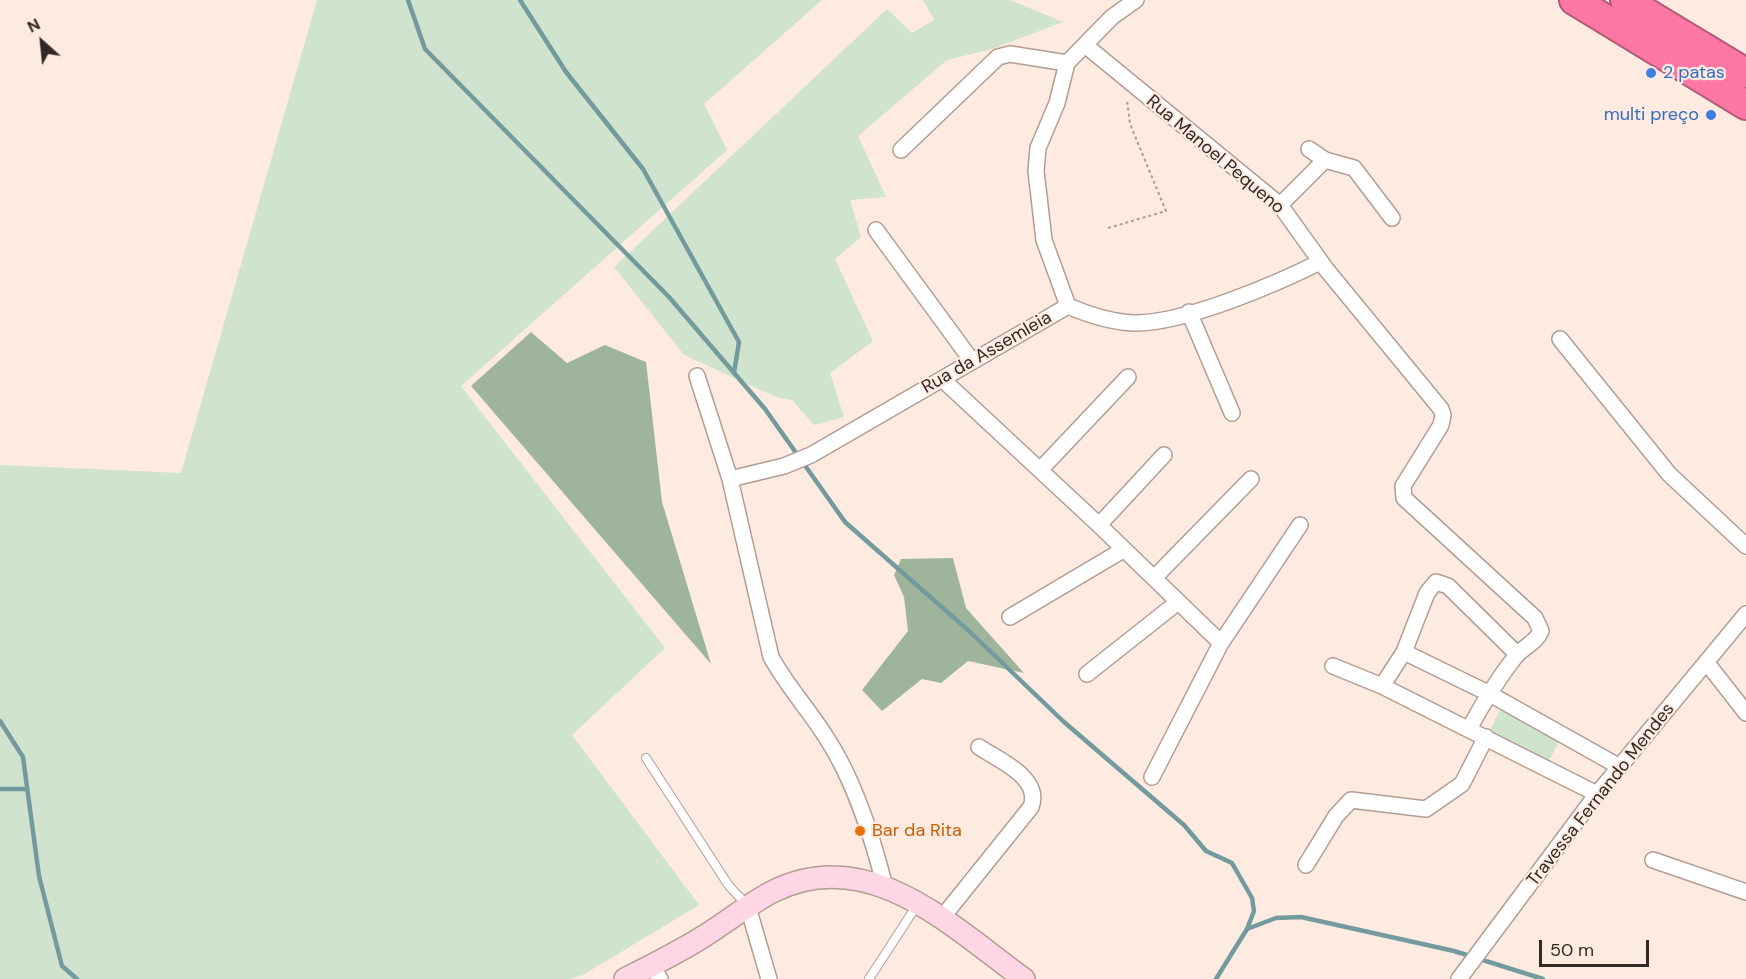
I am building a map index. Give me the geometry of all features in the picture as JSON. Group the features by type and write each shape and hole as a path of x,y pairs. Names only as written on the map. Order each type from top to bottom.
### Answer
{"highway":[{"path":"1574,0 1746,105"},
{"path":"1625,0 1746,72"}],"street":[{"path":"1068,306 1044,240 1036,171 1038,148 1057,103 1067,63 1112,17 1136,0"},
{"name":"Rua Manoel Pequeno","path":"1085,45 1280,205 1320,262 1443,415 1441,425 1403,486 1404,498 1535,618 1541,630 1539,636 1517,654"},
{"path":"901,150 998,57 1010,54 1067,63"},
{"path":"1309,149 1325,160 1354,168 1392,218"},
{"path":"1280,205 1325,160"},
{"path":"876,230 972,361"},
{"name":"Rua da Assemleia","path":"730,479 784,466 811,455 1068,306 1107,319 1135,323 1189,312 1282,281 1320,262"},
{"path":"1189,312 1232,413"},
{"path":"1560,339 1669,474 1746,546"},
{"path":"697,376 730,479 771,657 784,679 827,738 840,764 874,850 885,887"},
{"path":"1041,470 1128,377"},
{"path":"942,379 1099,525 1221,644"},
{"path":"1099,525 1164,455"},
{"path":"1154,578 1251,478"},
{"path":"1152,777 1221,644 1300,525"},
{"path":"1010,617 1123,550"},
{"path":"1382,686 1404,652 1427,593 1436,582 1448,586 1517,654 1488,693 1469,729"},
{"path":"1086,674 1178,602"},
{"name":"Travessa Fernando Mendes","path":"1459,979 1597,794 1746,614"},
{"path":"1404,652 1488,693 1620,767"},
{"path":"1707,663 1746,713"},
{"path":"1333,666 1382,686 1597,794"},
{"path":"1306,865 1336,816 1351,800 1426,809 1462,784 1486,737"},
{"path":"941,919 1031,807 1035,796 1031,786 1024,778 979,747"},
{"path":"1653,860 1746,892"},
{"path":"625,979 656,973 701,938 748,906 789,885 822,876 852,878 885,887 941,919 1024,979"},
{"path":"748,906 769,979"}],"lane":[{"path":"646,758 729,886 748,906"},
{"path":"869,979 918,904"}],"path":[{"path":"1108,228 1166,211 1130,124 1125,79"}],"green space":[{"path":"317,0 822,0 704,104 727,150 461,386 665,648 572,735 699,905 583,975 570,979 0,979 0,465 181,473"},
{"path":"923,0 1010,0 1063,22 992,49 947,60 858,136 886,197 850,200 861,237 835,259 873,341 830,373 844,417 814,425 792,400 776,397 684,355 614,267 887,9 912,33 934,20"},
{"path":"531,332 567,363 605,345 646,362 662,502 711,664 471,386"},
{"path":"953,558 966,608 1024,673 968,661 941,683 922,679 882,711 862,690 908,631 904,597 894,575 901,559"},
{"path":"1504,703 1563,733 1549,761 1489,732"}],"waterway":[{"path":"408,0 425,49 669,297 765,409 845,522 969,631 1064,722 1184,825 1206,851 1232,863 1252,898 1254,911 1247,929 1216,979"},
{"path":"520,0 566,72 643,169 739,342 734,373"},
{"path":"0,721 23,757 39,876 62,966 77,979"},
{"path":"0,789 27,789"},
{"path":"1247,929 1276,918 1301,917 1454,951 1543,979"}],"place":[{"name":"2 patas","path":"1651,73"},
{"name":"multi preço","path":"1711,115"},
{"name":"Bar da Rita","path":"860,831"}]}
